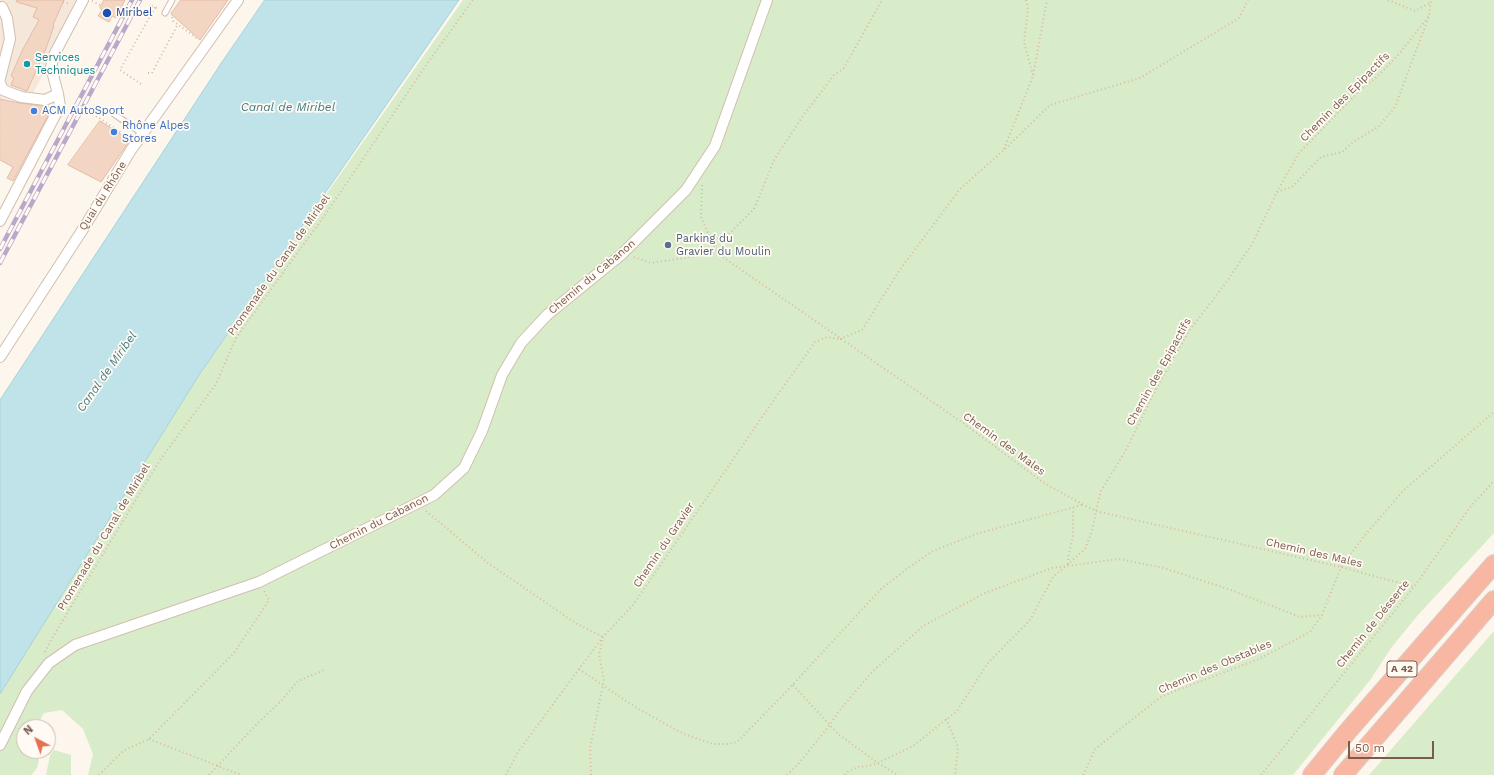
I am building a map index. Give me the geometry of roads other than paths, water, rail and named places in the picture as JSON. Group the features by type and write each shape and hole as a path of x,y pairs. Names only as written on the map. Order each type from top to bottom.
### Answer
{"highway":[{"name":"A 42","path":"1312,775 1348,731 1494,564"},
{"name":"A 42","path":"1344,775 1494,600"}],"street":[{"path":"0,221 60,106 51,67 55,53 83,0"},
{"name":"Quai du Rhône","path":"0,357 85,226 131,150 238,0"},
{"name":"Chemin du Cabanon","path":"0,745 28,691 49,663 75,645 259,582 434,495 464,468 482,430 502,375 521,343 547,315 622,254 686,190 715,146 766,0"},
{"path":"0,78 10,39 7,18 2,7"},
{"path":"0,83 3,90 21,97 46,100 58,94"}],"lane":[{"path":"165,13 172,0"},
{"path":"114,114 143,134"}],"water":[{"name":"Canal de Miribel","path":"265,0 459,0 199,375 0,694 0,400 222,62"}],"railway":[{"path":"0,249 132,0"},
{"path":"0,263 140,0"}],"place":[{"name":"Miribel","path":"107,13"},
{"name":"Services Techniques","path":"27,64"},
{"name":"ACM AutoSport","path":"34,111"},
{"name":"Rhône Alpes Stores","path":"114,132"},
{"name":"Parking du Gravier du Moulin","path":"668,245"}]}
